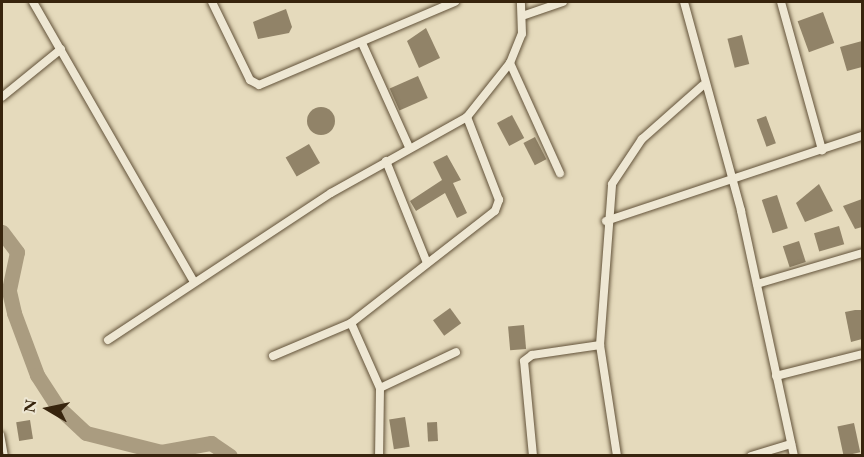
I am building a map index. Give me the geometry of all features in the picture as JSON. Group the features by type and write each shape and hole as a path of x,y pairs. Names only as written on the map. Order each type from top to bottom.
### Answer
{"street":[{"path":"33,2 194,282"},
{"path":"215,3 254,85 362,43 455,2"},
{"path":"108,340 194,282 386,161 467,117 510,63 525,15 521,2"},
{"path":"525,15 563,2"},
{"path":"684,2 703,85 733,180 794,456"},
{"path":"782,2 822,150"},
{"path":"362,43 409,147"},
{"path":"2,97 61,49"},
{"path":"510,63 560,173"},
{"path":"617,456 600,345 606,221 612,184 628,154 703,85"},
{"path":"273,356 351,323 498,206 467,117"},
{"path":"606,221 862,136"},
{"path":"386,161 428,263"},
{"path":"757,284 862,253"},
{"path":"351,323 380,388 379,456"},
{"path":"533,456 525,361 532,355 600,345"},
{"path":"380,388 456,352"},
{"path":"776,376 862,354"},
{"path":"751,456 791,444"}],"lane":[{"path":"2,434 6,456"}],"building":[{"path":"286,9 292,27 289,33 258,39 253,22"},
{"path":"823,12 834,43 809,52 798,21"},
{"path":"426,28 440,58 419,68 407,41"},
{"path":"742,35 749,64 735,68 727,39"},
{"path":"862,41 862,67 847,71 840,47"},
{"path":"418,76 428,98 399,111 390,89"},
{"path":"321,107 331,111 335,121 331,131 321,135 311,131 307,121 311,111"},
{"path":"512,115 524,138 509,146 497,123"},
{"path":"766,116 776,143 767,147 757,119"},
{"path":"535,137 546,159 535,165 523,143"},
{"path":"309,144 320,163 297,177 286,158"},
{"path":"447,155 461,180 453,183 467,213 457,218 445,193 416,211 410,201 442,180 433,162"},
{"path":"819,184 833,211 805,222 796,203"},
{"path":"777,195 788,228 773,233 762,200"},
{"path":"862,199 862,227 855,229 843,206"},
{"path":"839,226 844,244 819,251 814,233"},
{"path":"799,241 806,262 790,267 783,246"},
{"path":"450,308 461,323 444,336 433,320"},
{"path":"862,310 862,339 851,342 845,312"},
{"path":"524,325 526,349 510,350 508,326"},
{"path":"405,417 410,447 394,449 389,420"},
{"path":"30,420 33,439 19,441 16,422"},
{"path":"437,422 438,441 428,441 427,423"},
{"path":"854,423 860,452 844,456 837,427"}],"waterway":[{"path":"2,232 17,252 9,291 14,313 37,375 58,407 86,433 161,452 211,443 230,456"}]}
